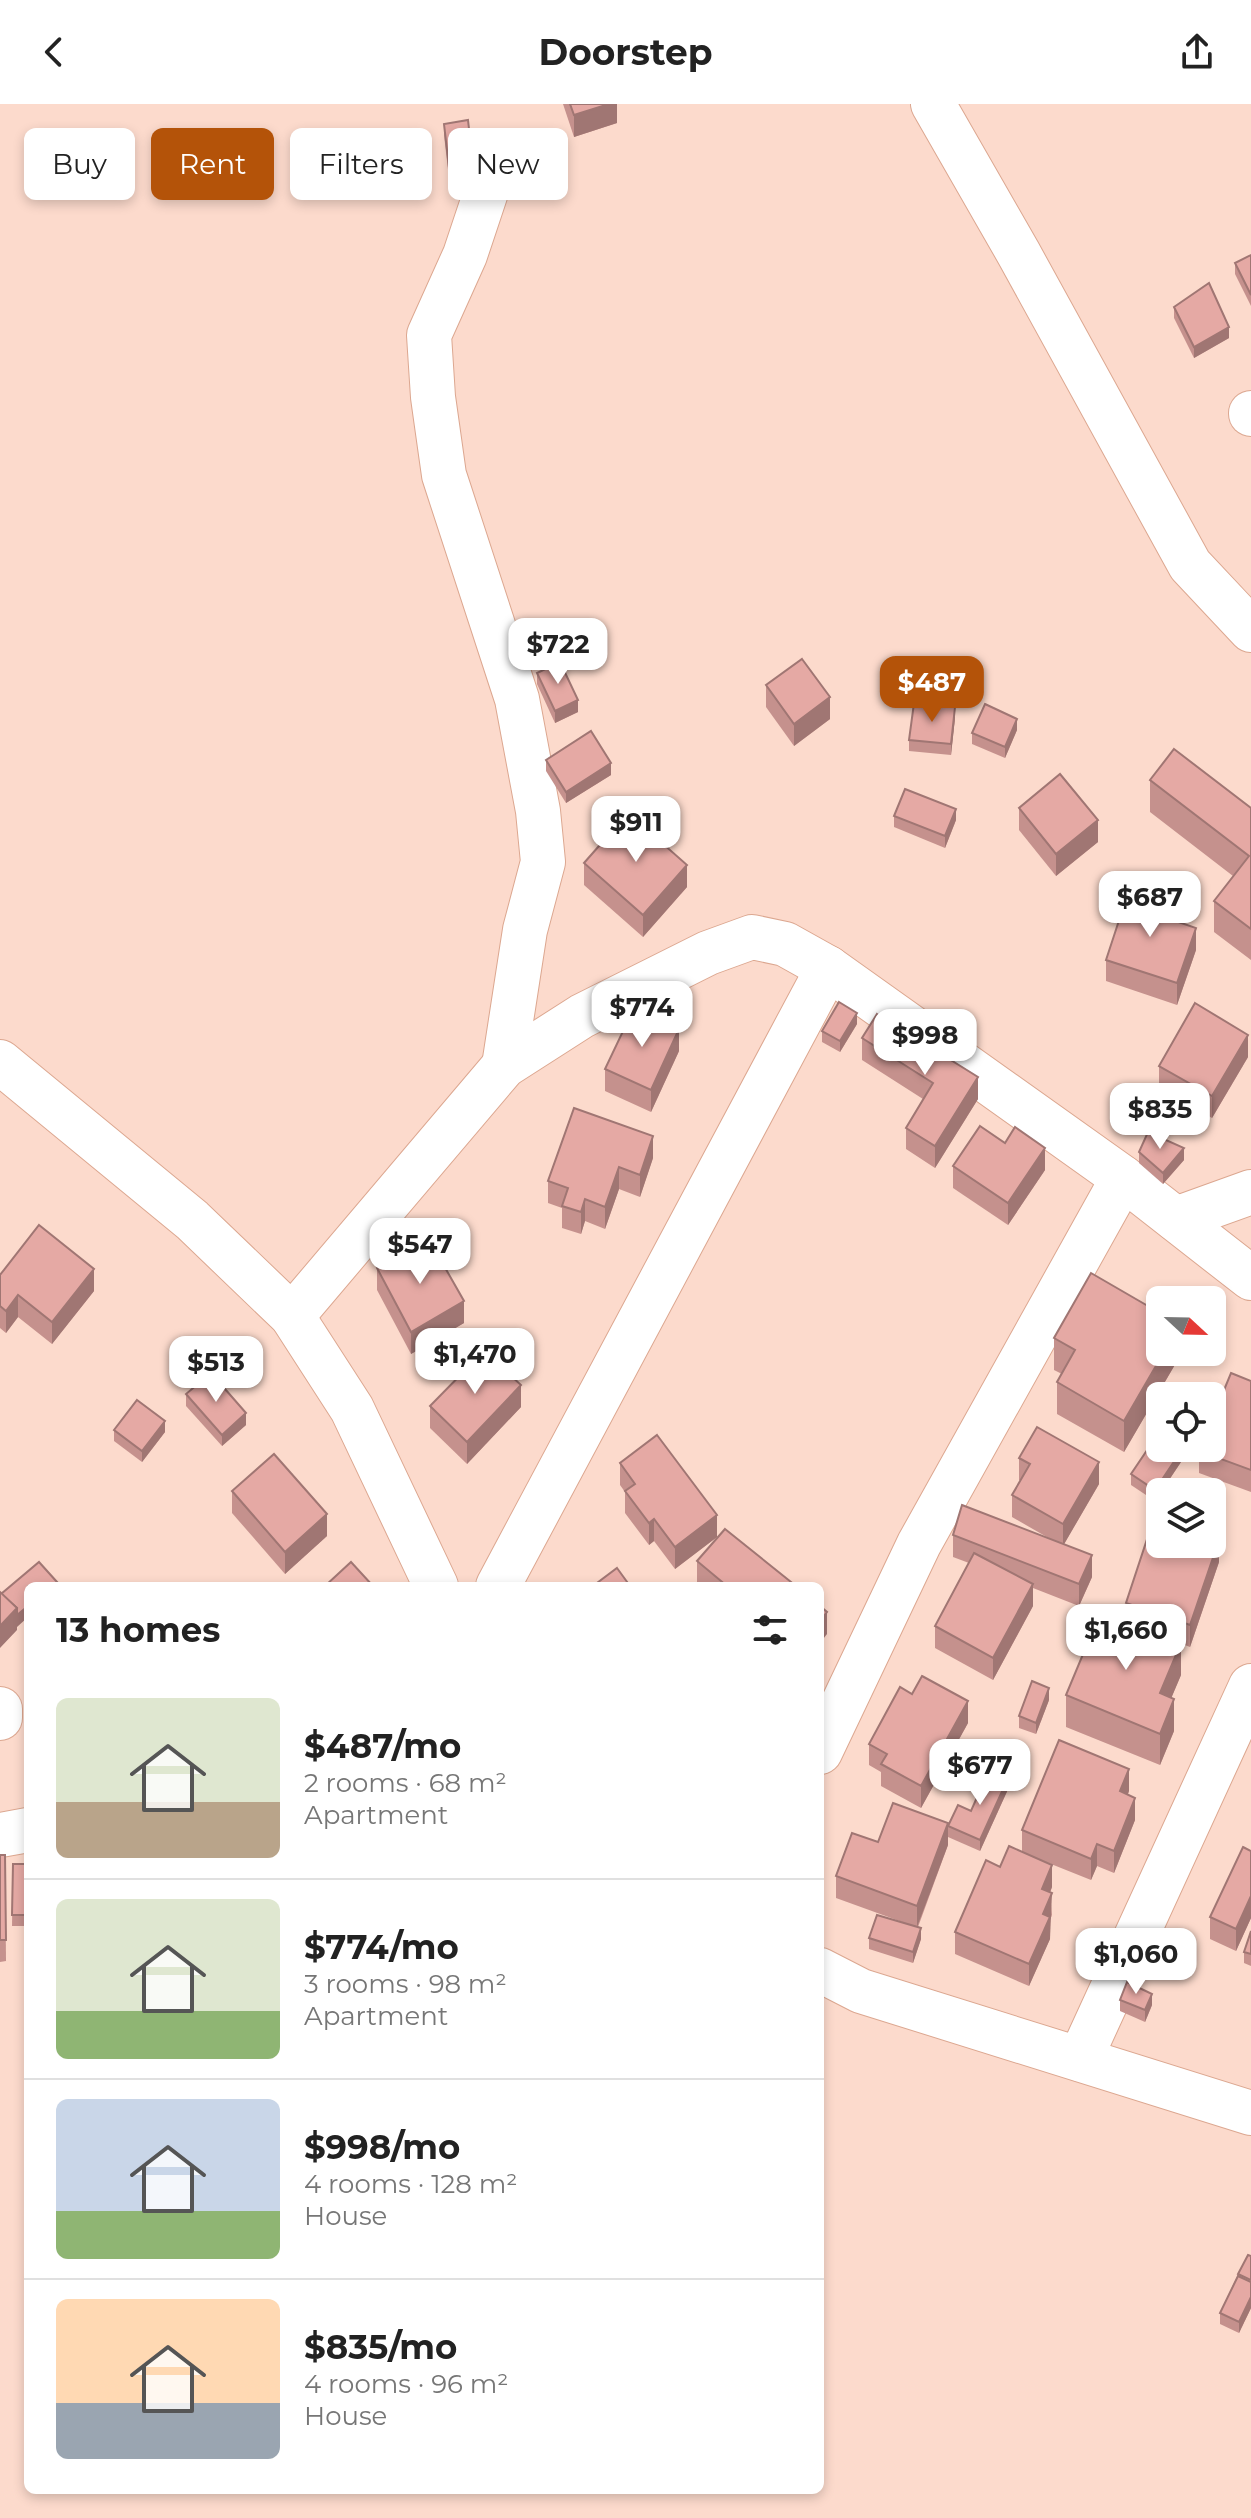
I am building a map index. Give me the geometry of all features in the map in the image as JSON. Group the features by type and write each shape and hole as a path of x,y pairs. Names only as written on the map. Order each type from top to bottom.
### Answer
{"street":[{"path":"938,106 1190,565 1251,630"},
{"path":"483,200 465,255 429,335 433,397 444,475 517,699 538,811 543,862 525,930 504,1066"},
{"path":"292,1316 504,1066 582,1016 708,953 752,937 785,944 828,968 1123,1178 1251,1278"},
{"path":"500,1582 828,968"},
{"path":"0,1062 192,1220 292,1316 352,1409 434,1582"},
{"path":"824,1744 919,1544 1123,1178"},
{"path":"1176,1219 1251,1192"},
{"path":"1080,2059 1251,1686"},
{"path":"0,1709 0,1718"},
{"path":"0,1835 24,1831"},
{"path":"824,1972 861,1991 1251,2113"}],"building":[{"path":"570,104 609,104 574,115"},
{"path":"468,120 469,128 448,128 448,159 444,124"},
{"path":"1251,255 1251,295 1235,263"},
{"path":"1209,283 1229,327 1194,347 1174,307"},
{"path":"802,659 830,697 794,724 766,685"},
{"path":"560,662 578,700 555,711 537,673"},
{"path":"914,703 955,707 951,744 909,740"},
{"path":"985,704 1017,719 1005,747 972,733"},
{"path":"591,731 611,763 566,792 546,760"},
{"path":"1174,749 1251,808 1251,929 1214,901 1249,856 1150,780"},
{"path":"1060,774 1098,820 1056,854 1019,808"},
{"path":"905,789 956,809 945,836 894,816"},
{"path":"628,813 687,865 643,915 584,863"},
{"path":"1129,890 1168,904 1164,917 1196,928 1177,983 1106,960"},
{"path":"839,1002 857,1013 840,1041 822,1031"},
{"path":"1195,1003 1248,1035 1212,1096 1159,1066"},
{"path":"635,1006 679,1029 651,1090 605,1069"},
{"path":"877,1014 978,1077 935,1146 906,1128 933,1083 862,1038"},
{"path":"574,1108 653,1136 640,1175 619,1167 605,1207 585,1199 581,1212 562,1206 568,1188 548,1181"},
{"path":"980,1126 1005,1143 1015,1127 1045,1148 1008,1203 953,1166"},
{"path":"1148,1132 1184,1148 1163,1173 1139,1152"},
{"path":"39,1225 94,1269 52,1322 18,1295 6,1311 0,1306 0,1275"},
{"path":"431,1243 464,1301 411,1332 377,1268"},
{"path":"1091,1273 1146,1305 1146,1366 1156,1366 1124,1421 1057,1382 1075,1350 1054,1338"},
{"path":"484,1351 521,1385 467,1442 430,1406"},
{"path":"211,1373 246,1413 222,1435 186,1394"},
{"path":"1231,1373 1251,1381 1251,1470 1226,1461 1226,1385"},
{"path":"137,1400 165,1421 142,1451 114,1430"},
{"path":"1037,1427 1099,1462 1063,1524 1012,1495 1030,1464 1019,1458"},
{"path":"657,1435 717,1515 675,1547 654,1519 649,1523 625,1491 635,1484 620,1463"},
{"path":"1146,1452 1146,1462 1174,1462 1163,1478 1146,1478 1146,1484 1131,1474"},
{"path":"274,1454 327,1514 285,1552 232,1491"},
{"path":"962,1505 1092,1555 1079,1584 953,1535"},
{"path":"725,1529 791,1582 722,1582 697,1561"},
{"path":"1146,1542 1146,1558 1213,1558 1190,1625 1126,1603"},
{"path":"974,1553 1033,1584 993,1658 935,1626"},
{"path":"39,1562 57,1582 24,1582 24,1609 17,1615 17,1608 1,1594"},
{"path":"351,1562 369,1582 329,1582"},
{"path":"617,1568 627,1582 598,1582"},
{"path":"0,1592 17,1608 0,1626"},
{"path":"1101,1611 1181,1643 1160,1693 1174,1699 1160,1734 1066,1695"},
{"path":"922,1676 968,1701 921,1786 881,1764 887,1754 869,1744 900,1687 912,1694"},
{"path":"1032,1681 1049,1688 1036,1723 1019,1716"},
{"path":"1059,1740 1129,1769 1120,1791 1135,1798 1114,1851 1097,1844 1091,1859 1022,1830"},
{"path":"990,1768 1009,1776 980,1840 948,1826 958,1805 971,1811"},
{"path":"893,1803 948,1823 917,1906 836,1876 852,1833 878,1842"},
{"path":"1009,1846 1052,1865 1042,1889 1052,1893 1043,1914 1050,1917 1029,1964 955,1932 986,1860 1000,1867"},
{"path":"1243,1847 1251,1851 1251,1896 1236,1929 1210,1917"},
{"path":"0,1855 5,1855 6,1940 0,1940"},
{"path":"13,1864 24,1864 24,1915 12,1915"},
{"path":"877,1915 921,1928 913,1952 869,1938"},
{"path":"1251,1931 1251,1954 1244,1952"},
{"path":"1127,1982 1152,1994 1145,2010 1120,2000"},
{"path":"1248,2255 1251,2256 1251,2280 1238,2274"},
{"path":"1238,2276 1251,2282 1251,2297 1239,2322 1220,2313"}]}
